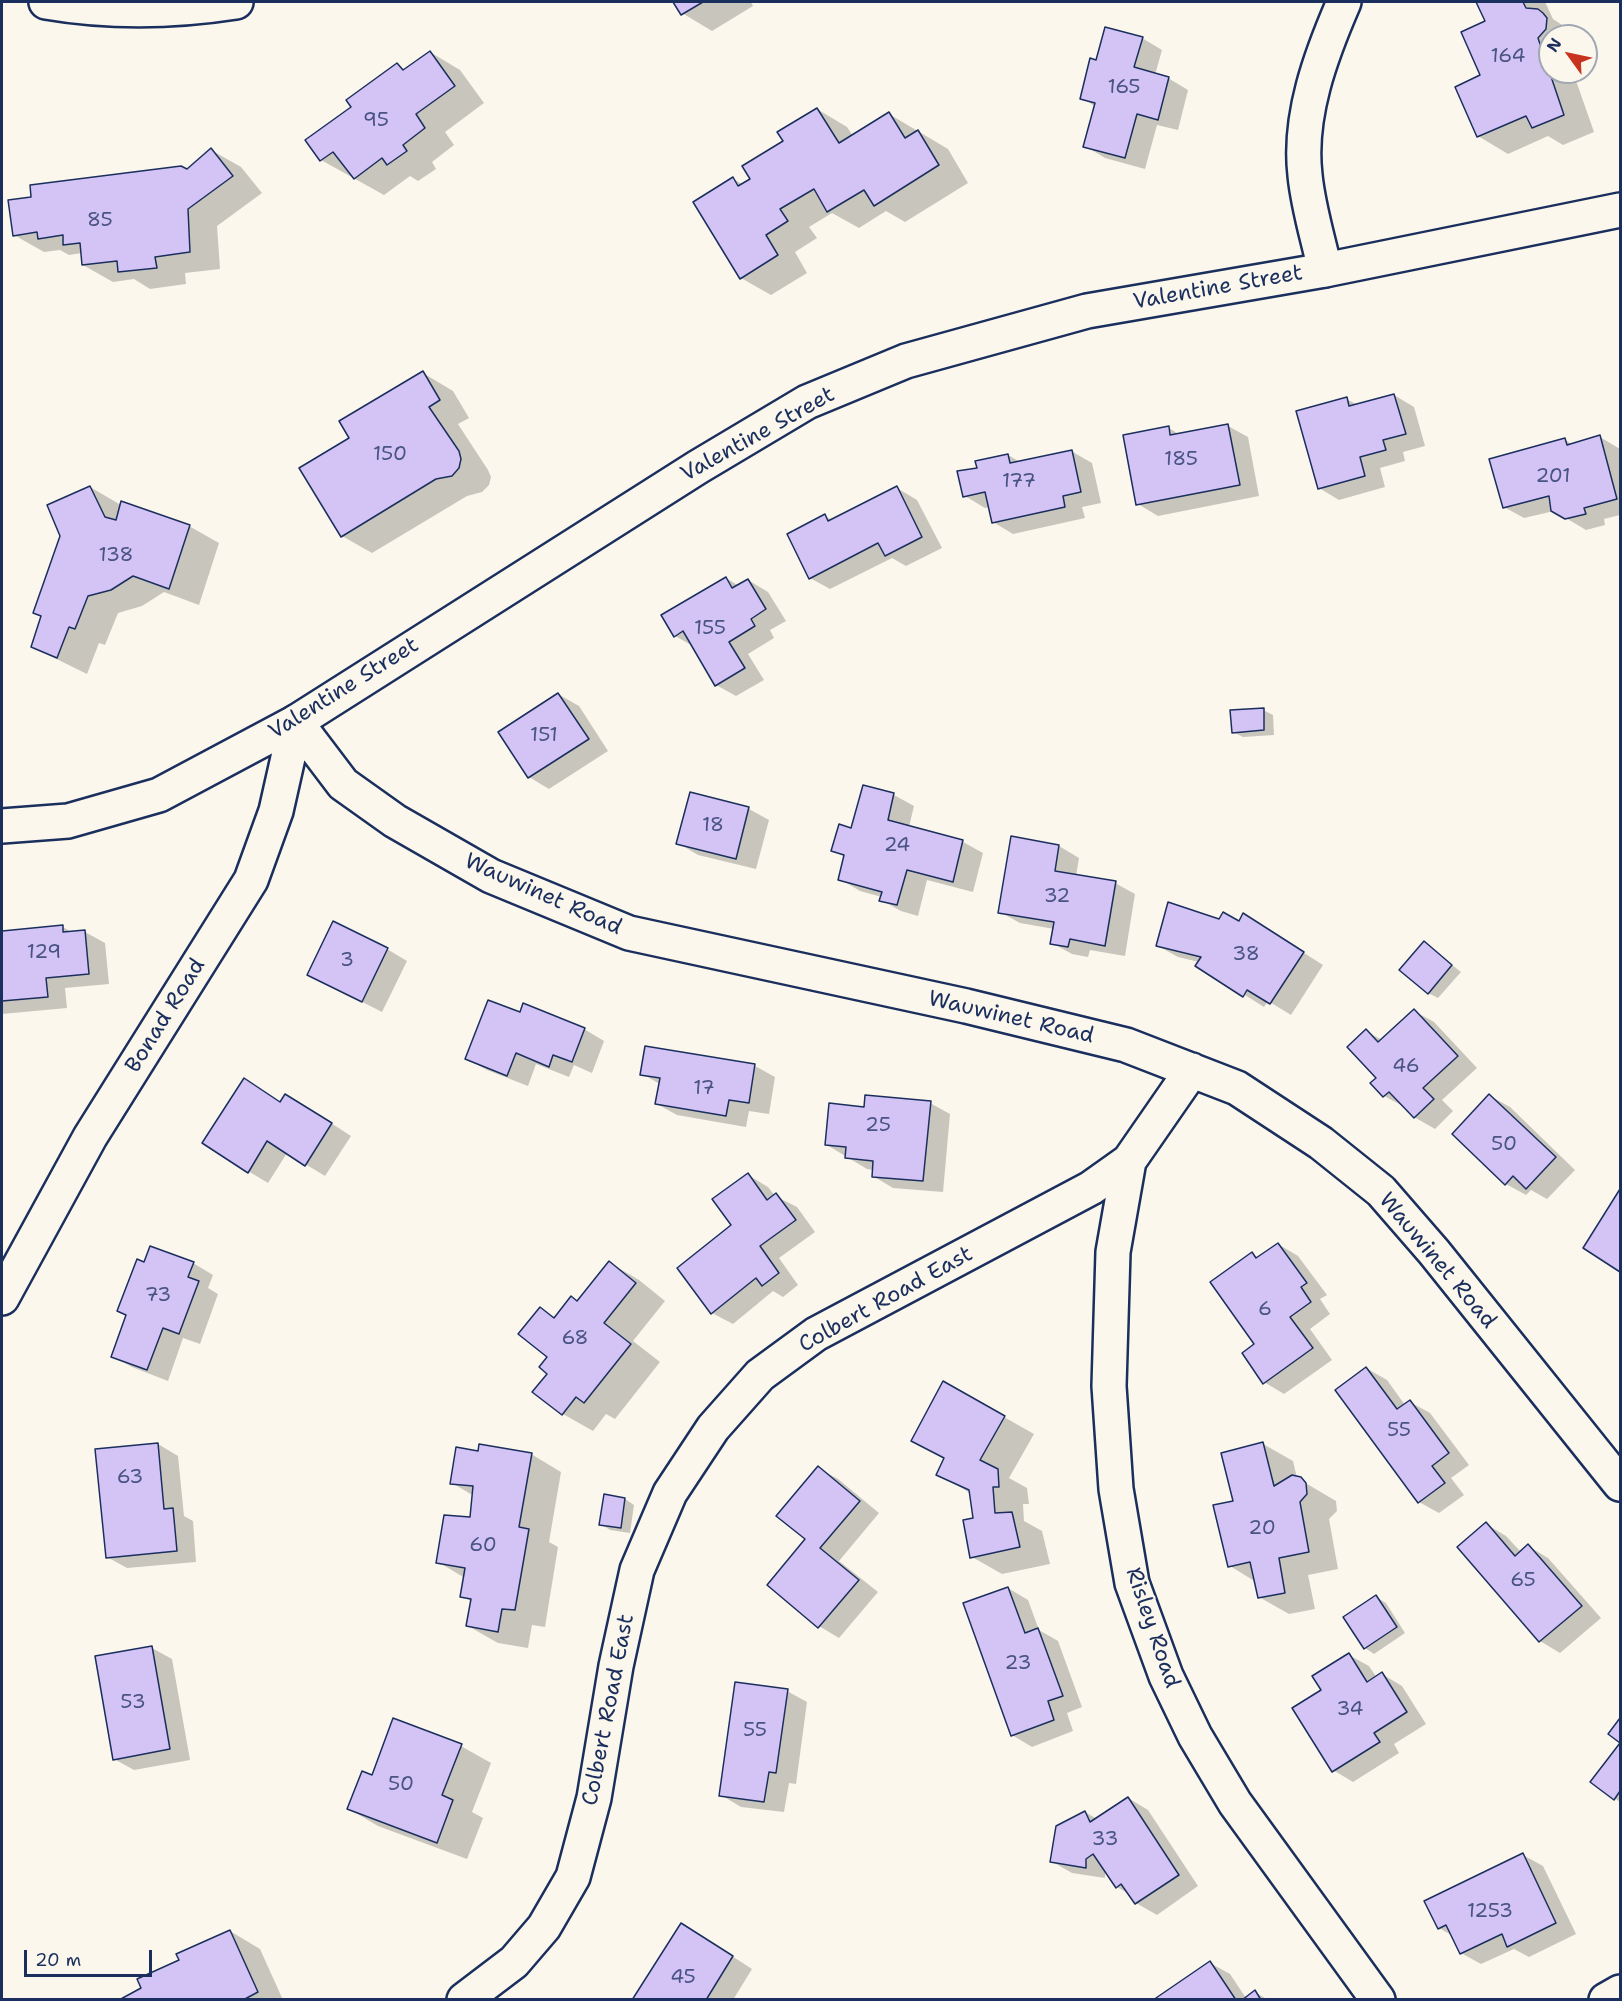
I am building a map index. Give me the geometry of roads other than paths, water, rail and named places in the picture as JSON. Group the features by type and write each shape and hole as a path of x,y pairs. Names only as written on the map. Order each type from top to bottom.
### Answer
{"street":[{"path":"46,2 128,12 236,2"},
{"path":"1325,270 1304,172 1308,109 1315,77 1344,2"},
{"name":"Valentine Street","path":"2,825 68,820 159,795 296,722 698,467 807,402 906,361 1087,311 1325,270 1620,210"},
{"name":"Wauwinet Road","path":"296,722 343,784 395,821 491,876 629,933 966,1006 1126,1045 1237,1088 1321,1143 1381,1191 1434,1252 1620,1484"},
{"name":"Bonad Road","path":"2,1298 90,1137 251,880 276,811 296,722"},
{"name":"Colbert Road East","path":"464,2000 514,1962 544,1927 573,1877 594,1798 616,1666 637,1570 670,1493 712,1428 760,1375 816,1334 1091,1188 1129,1161 1192,1070"},
{"name":"Risley Road","path":"1129,1161 1113,1252 1109,1386 1116,1489 1132,1583 1166,1676 1195,1736 1235,1803 1378,2000"},
{"path":"1606,2000 1620,1992"}]}
